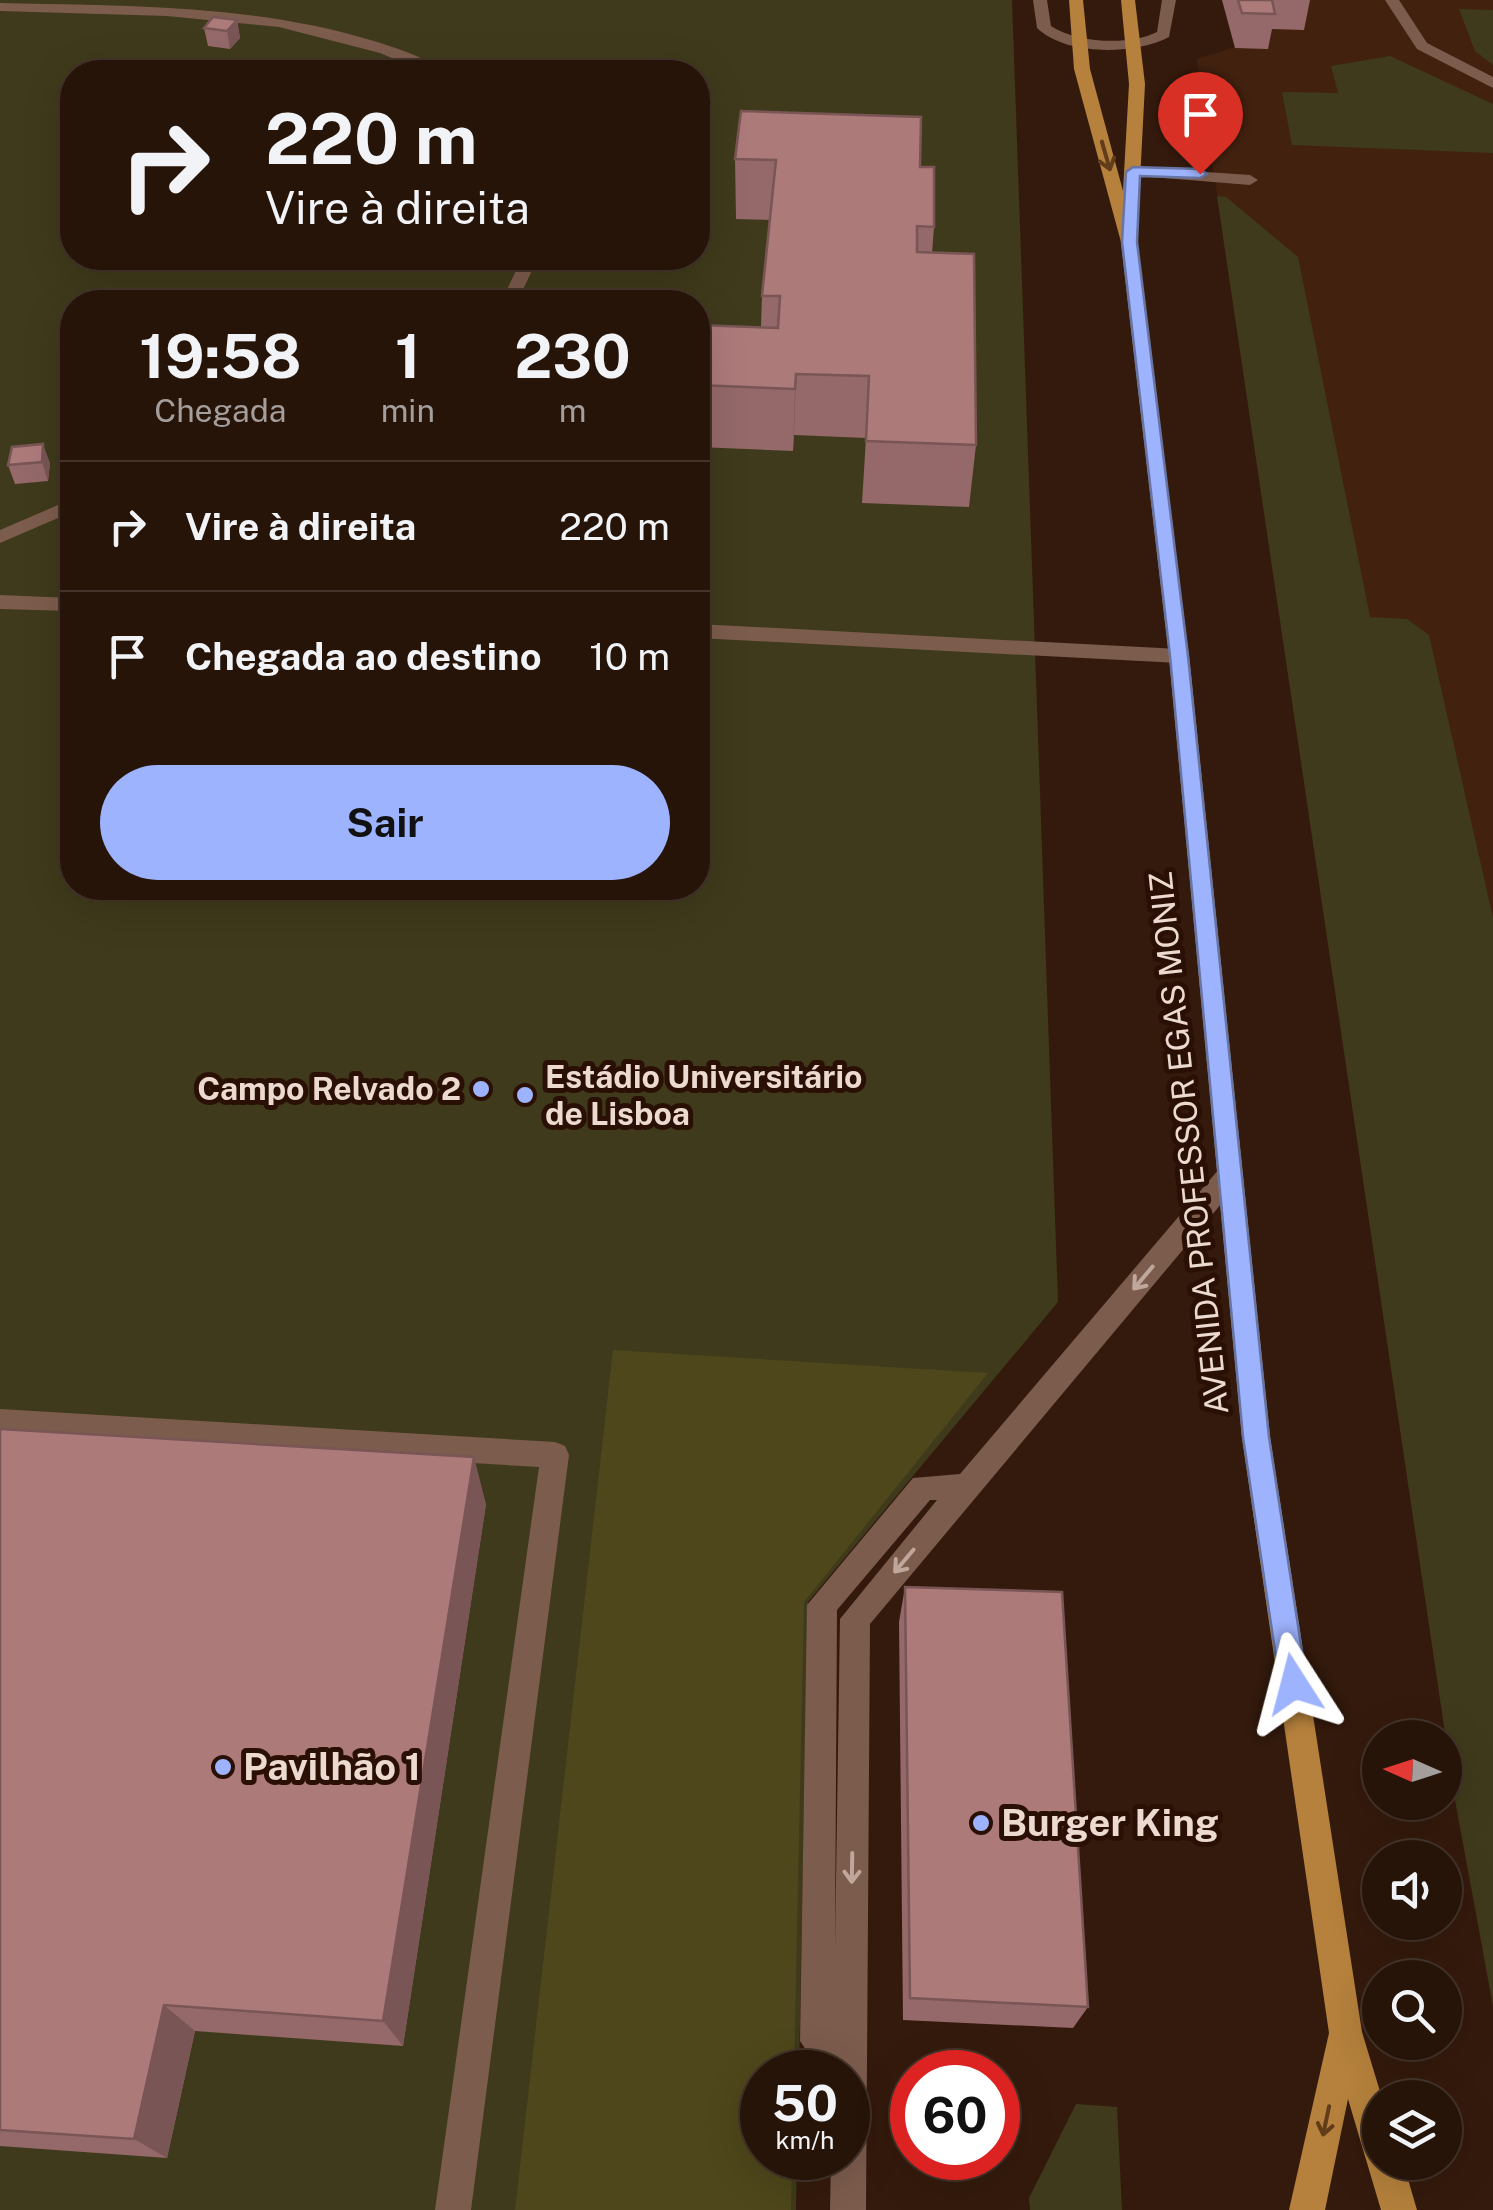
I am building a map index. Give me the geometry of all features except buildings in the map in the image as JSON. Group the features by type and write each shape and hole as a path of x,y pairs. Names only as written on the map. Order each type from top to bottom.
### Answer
{"main road":[{"name":"AVENIDA PROFESSOR EGAS MONIZ","path":"1076,0 1082,69 1129,242 1179,656 1256,1437 1346,2032 1362,2086"},
{"name":"AVENIDA PROFESSOR EGAS MONIZ","path":"1128,0 1138,84 1129,242"},
{"name":"AVENIDA PROFESSOR EGAS MONIZ","path":"1307,2210 1346,2032"},
{"path":"1390,2180 1399,2210"}],"lane":[{"path":"1040,0 1042,24 1050,34 1080,42 1132,43 1151,42 1164,34 1170,0"},
{"path":"1392,0 1422,46 1493,83"},
{"path":"0,7 231,16 322,30 413,60"},
{"path":"1133,172 1250,180"},
{"path":"0,538 60,510"},
{"path":"0,602 60,604"},
{"path":"710,632 1179,656"},
{"path":"847,2050 855,1620 1228,1177"},
{"path":"0,1422 555,1455 453,2210"},
{"path":"848,2180 848,2210"}],"shaded area":[{"name":"Estádio Universitário de Lisboa","path":"0,0 1012,0 1058,1302 808,1602 799,2050 740,2050 740,2180 797,2180 796,2210 0,2210"},
{"path":"1222,0 1493,0 1493,2006 1459,1820 1462,1820 1462,1720 1443,1720 1197,59 1235,47"},
{"path":"1459,9 1493,10 1493,65 1475,51"},
{"path":"1390,56 1493,104 1493,153 1292,145 1282,92 1338,93 1331,66"},
{"path":"1217,196 1226,197 1298,257 1370,617 1407,619 1429,635 1493,918 1493,2006 1459,1820 1462,1820 1462,1720 1443,1720"},
{"path":"613,1350 988,1373 804,1602 794,2050 740,2050 740,2180 792,2180 791,2210 515,2210"},
{"path":"1076,2104 1117,2107 1122,2210 1030,2210 1029,2198"}],"place":[{"name":"Campo Relvado 2","path":"481,1089"},
{"name":"Estádio Universitário de Lisboa","path":"525,1095"},
{"name":"Pavilhão 1","path":"223,1767"},
{"name":"Burger King","path":"981,1823"}],"route":[{"path":"1200,174 1133,172 1129,242 1179,656 1256,1437 1294,1684"}]}
